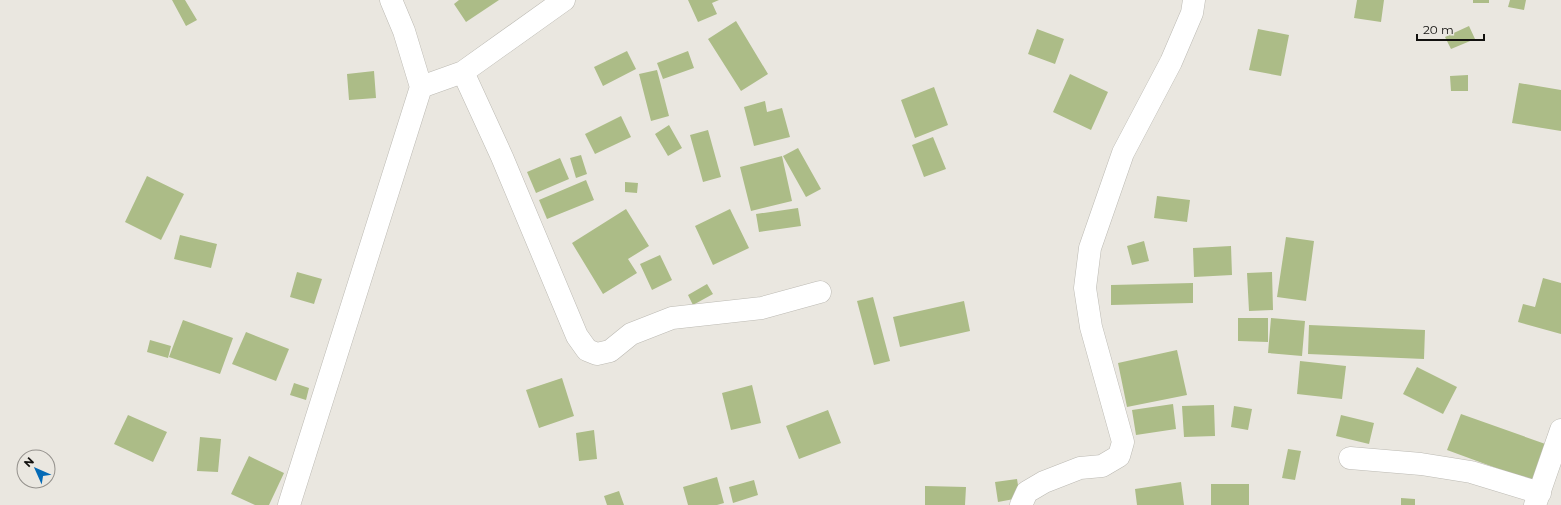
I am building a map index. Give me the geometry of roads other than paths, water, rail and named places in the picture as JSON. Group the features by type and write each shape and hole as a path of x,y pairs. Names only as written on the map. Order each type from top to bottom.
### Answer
{"street":[{"path":"289,505 421,87 404,31 391,0"},
{"path":"421,87 463,72 564,0"},
{"path":"1021,505 1027,492 1044,482 1080,468 1102,466 1119,456 1123,442 1091,327 1085,288 1090,248 1123,153 1171,62 1192,13 1194,0"},
{"path":"463,72 502,157 577,336 587,350 597,354 610,351 631,334 672,318 762,308 820,292"},
{"path":"1350,458 1421,464 1471,472 1538,499 1561,430"}]}
